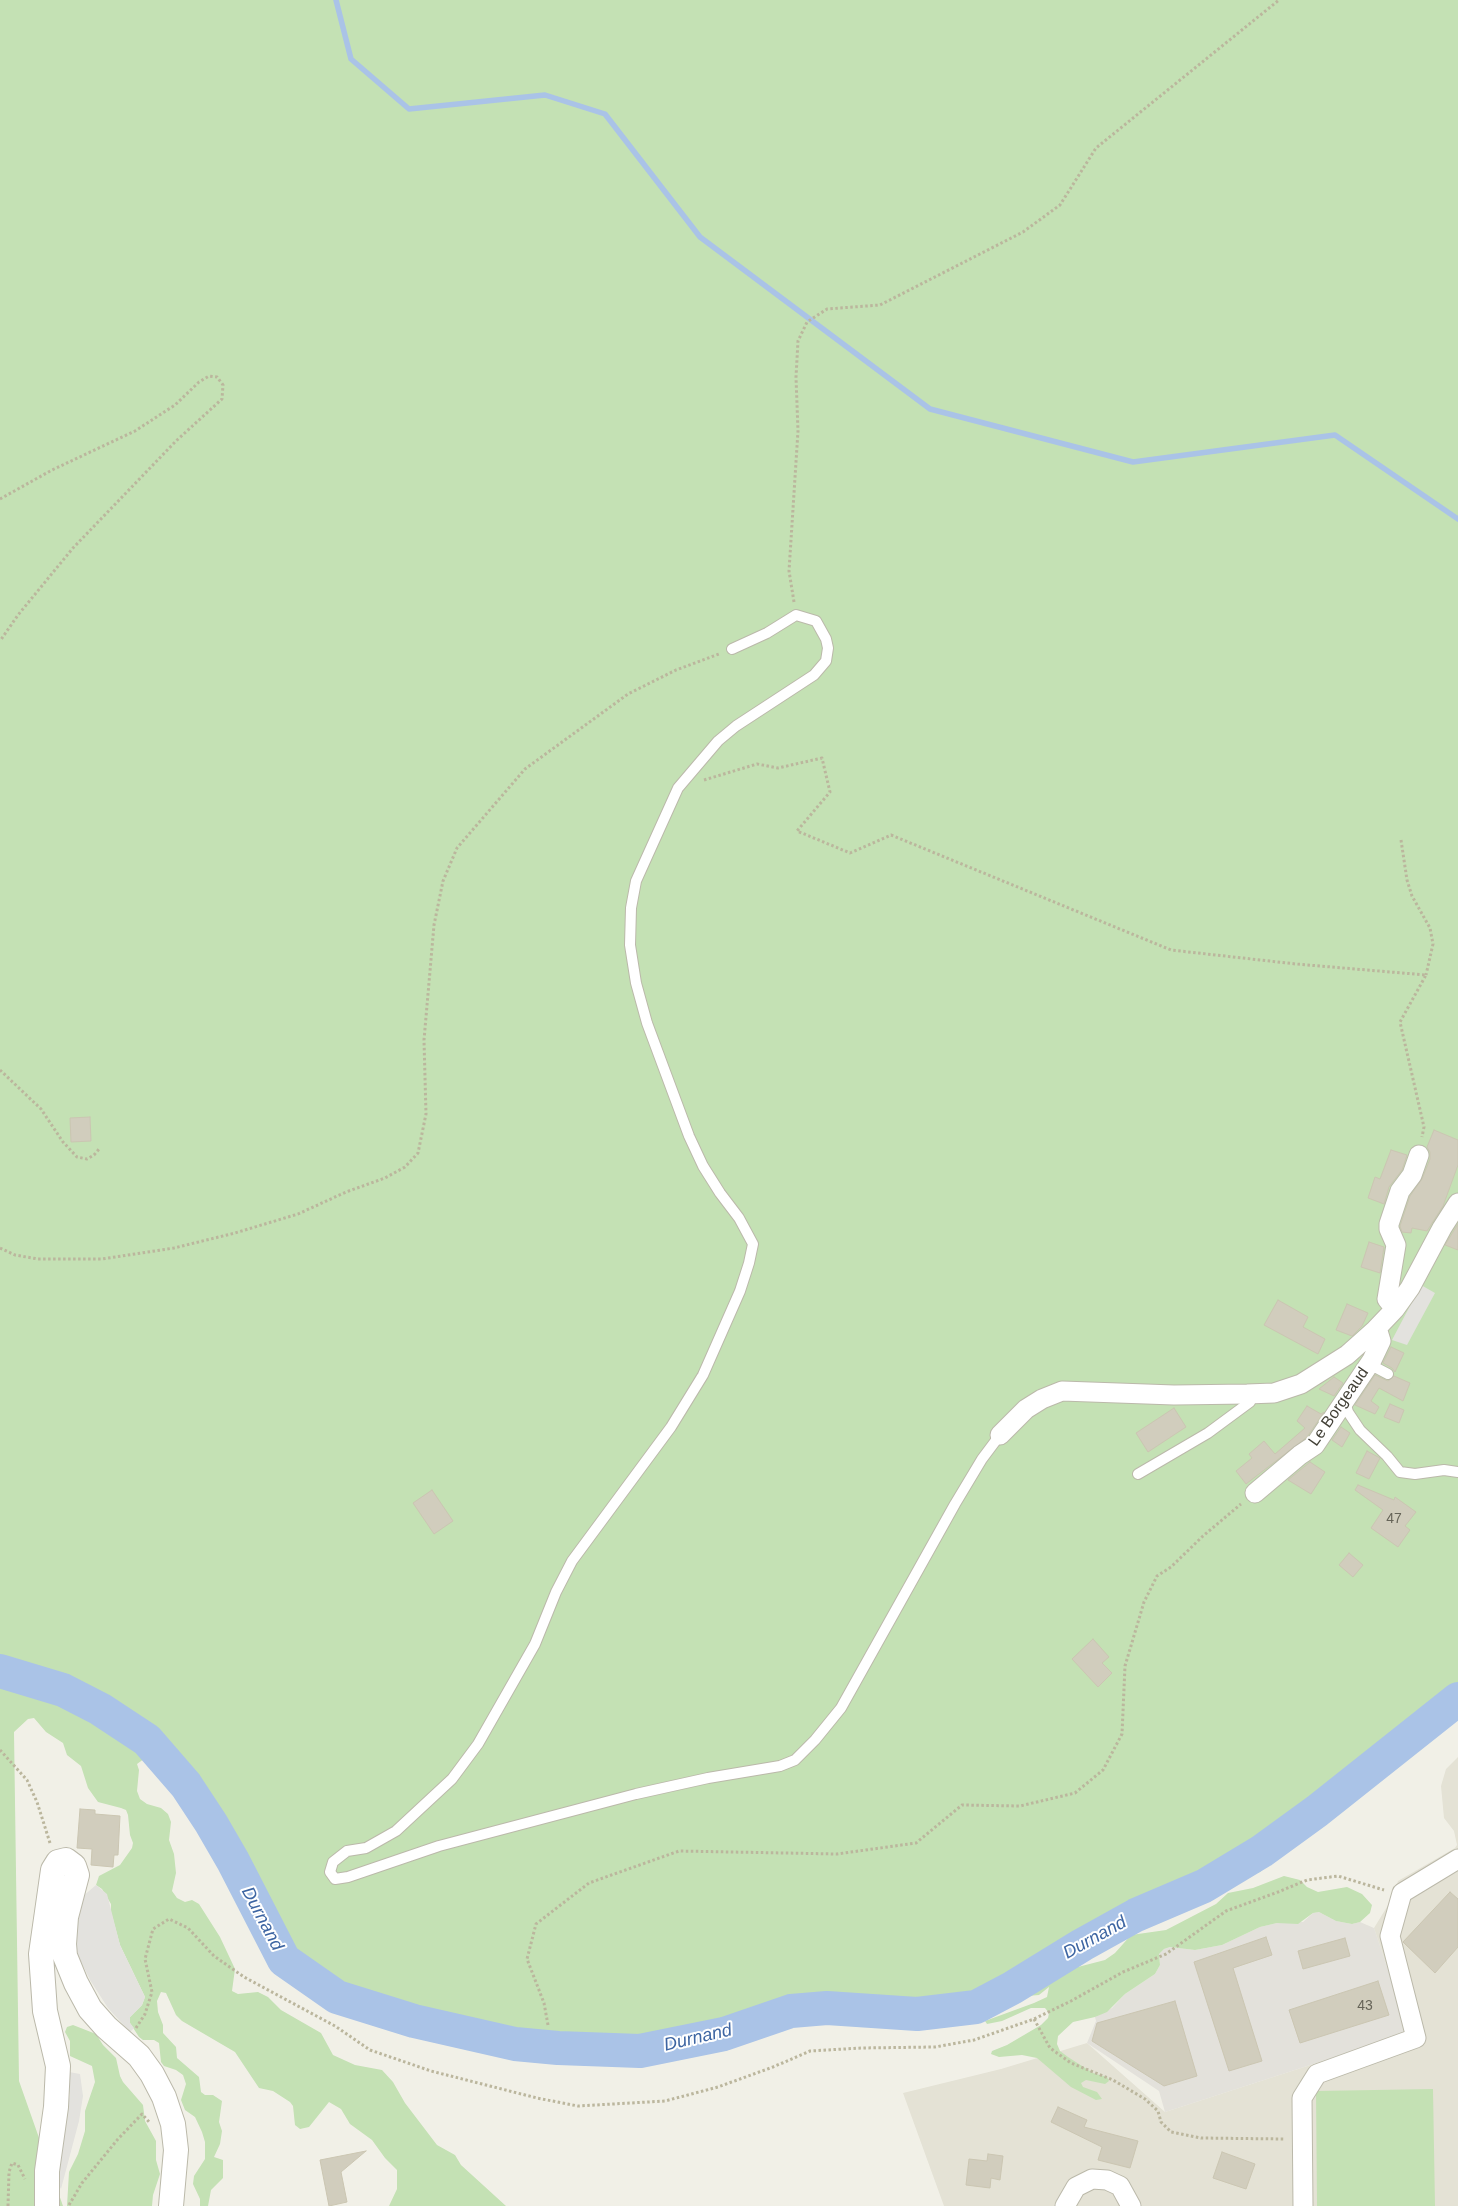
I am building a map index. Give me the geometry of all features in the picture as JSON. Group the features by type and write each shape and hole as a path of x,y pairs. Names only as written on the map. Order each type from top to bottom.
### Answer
{"street":[{"path":"1395,1309 1387,1299 1396,1245 1389,1229 1389,1224 1400,1192 1412,1175 1419,1155"},
{"path":"1000,1436 1026,1409 1042,1399 1062,1391 1174,1395 1253,1394 1286,1390 1313,1378 1347,1355 1395,1309 1410,1288 1442,1228 1458,1203"},
{"name":"Le Borgeaud","path":"1255,1493 1300,1455 1315,1445 1369,1364 1381,1341 1377,1328"},
{"path":"1303,2206 1302,2098 1316,2074 1416,2038 1390,1936 1402,1893 1458,1859"},
{"path":"47,2206 47,2171 56,2107 58,2066 45,2010 41,1954 51,1881 55,1866 62,1860 72,1863 77,1875 65,1932 66,1956 69,1968 90,2008 106,2027 126,2042 152,2074 173,2124 176,2150 171,2206"},
{"path":"1065,2206 1076,2187 1092,2179 1107,2180 1120,2186 1131,2206"}],"lane":[{"path":"732,649 767,633 796,615 816,621 828,648 826,661 814,675 736,726 718,741 678,788 636,881 631,908 630,945 636,983 647,1023 689,1136 703,1166 739,1218 753,1244 740,1291 703,1375 670,1427 572,1561 556,1592 535,1644 478,1744 452,1779 396,1831 366,1848 347,1851 333,1862 330,1872 335,1879 348,1878 439,1846 636,1794 708,1778 780,1766 796,1760 841,1708 955,1504 982,1459 1000,1436"},
{"path":"1369,1364 1388,1374"},
{"path":"1138,1474 1208,1433 1250,1402 1253,1394"},
{"path":"1345,1402 1348,1412 1360,1430 1387,1456 1400,1472 1415,1474 1444,1470 1458,1472"}],"path":[{"path":"796,615 789,571 798,431 796,377 798,342 807,322 827,309 880,304 1023,232 1060,205 1096,148 1279,0"},
{"path":"0,499 52,470 136,431 175,405 199,382 209,376 217,377 223,386 222,399 176,441 73,548 18,614 0,641"},
{"path":"0,1248 15,1255 47,1259 102,1259 174,1248 235,1233 298,1214 346,1192 385,1178 405,1167 418,1153 426,1114 424,1040 434,925 443,881 457,848 525,768 579,728 628,694 676,670 732,649"},
{"path":"678,788 757,764 778,768 822,758 830,792 797,831 850,853 890,836 1171,950 1296,964 1426,975"},
{"path":"1402,840 1407,880 1412,896 1430,928 1433,944 1426,975 1400,1022 1424,1127 1419,1155"},
{"path":"0,1070 41,1109 63,1142 77,1157 86,1158 94,1155 99,1149"},
{"path":"548,2025 544,2003 527,1959 536,1924 588,1883 679,1851 838,1854 916,1843 962,1805 1020,1806 1075,1793 1103,1770 1122,1734 1125,1666 1144,1602 1157,1576 1171,1567 1203,1536 1255,1493"},
{"path":"0,1750 27,1780 48,1833 51,1846"},
{"path":"126,2042 145,2014 152,1992 145,1958 154,1929 169,1919 188,1928 214,1956 244,1977 336,2026 370,2050 431,2071 578,2106 665,2101 718,2086 773,2067 810,2051 861,2048 935,2048 974,2040 1034,2019 1123,1972 1166,1954 1226,1911 1307,1880 1338,1876 1379,1889 1402,1893"},
{"path":"1034,2019 1050,2048 1071,2063 1113,2080 1144,2099 1158,2111 1161,2122 1170,2132 1201,2138 1302,2140"},
{"path":"69,2206 82,2184 118,2139 142,2114 150,2123 152,2107 167,2106"},
{"path":"8,2206 9,2172 12,2163 18,2165 26,2184"}],"shaded area":[{"path":"1421,1285 1435,1293 1407,1345 1392,1340"},
{"path":"1458,1757 1458,2206 944,2206 903,2093 1001,2069 1087,2043 1165,2112 1409,2033 1374,1928 1393,1897 1398,1881 1455,1848 1457,1845 1454,1831 1444,1818 1441,1786 1446,1769"},
{"path":"96,1885 107,1894 120,1945 145,1997 142,2005 130,2017 130,2023 134,2028 130,2032 108,2008 90,1980 73,1941 82,1897"},
{"path":"1319,1912 1336,1921 1352,1924 1360,1922 1374,1928 1409,2033 1165,2112 1159,2091 1087,2043 1096,2021 1095,2017 1112,2008 1125,1994 1155,1974 1160,1965 1159,1954 1164,1949 1170,1947 1195,1950 1222,1945 1260,1927 1277,1923 1303,1922 1313,1913"},
{"path":"69,2072 80,2074 83,2096 79,2121 61,2189 56,2179 70,2095"}],"green space":[{"path":"0,0 1458,0 1458,1697 1260,1872 1131,1923 1074,1968 1105,1960 1115,1953 1131,1935 1166,1930 1216,1904 1228,1893 1253,1888 1284,1876 1300,1880 1307,1887 1318,1892 1347,1887 1362,1894 1372,1905 1370,1913 1360,1922 1352,1924 1336,1921 1319,1912 1313,1913 1298,1924 1277,1923 1260,1927 1222,1945 1195,1950 1170,1947 1164,1949 1159,1954 1160,1965 1155,1974 1125,1994 1107,2012 1073,2022 1058,2036 1057,2044 1060,2051 1093,2073 1107,2077 1109,2081 1105,2084 1086,2080 1081,2083 1083,2087 1097,2092 1102,2099 1096,2100 1071,2087 1037,2058 1022,2055 999,2057 991,2054 992,2051 1007,2045 1041,2025 1048,2018 1049,2013 1045,2008 1031,2008 1002,2021 987,2024 985,2021 1047,1997 1049,1987 1039,1995 796,2016 638,2060 336,2004 269,1940 195,1804 152,1753 137,1764 139,1770 137,1791 140,1799 147,1804 161,1808 168,1814 171,1822 169,1840 174,1854 176,1873 172,1891 177,1898 185,1902 192,1900 199,1904 220,1937 235,1969 232,1991 238,1994 258,1992 268,1997 281,2010 321,2033 333,2055 355,2065 382,2070 393,2082 405,2103 437,2145 455,2155 461,2165 506,2206 389,2206 397,2189 397,2170 385,2158 372,2140 350,2124 341,2109 329,2102 309,2127 300,2129 295,2125 293,2106 290,2102 273,2091 259,2088 235,2052 182,2021 176,2015 166,1993 161,1992 157,2001 163,2033 176,2047 177,2058 199,2077 201,2092 205,2095 213,2095 222,2101 219,2122 222,2131 220,2144 214,2157 223,2160 223,2178 211,2190 208,2206 200,2206 200,2199 193,2184 194,2176 205,2159 205,2142 202,2132 195,2117 185,2110 181,2100 186,2084 183,2075 176,2070 164,2066 161,2062 159,2043 154,2040 143,2040 130,2023 130,2017 142,2005 145,1997 120,1945 111,1912 111,1904 102,1889 96,1885 99,1876 120,1865 132,1848 133,1843 130,1835 128,1815 126,1810 98,1802 88,1788 81,1766 67,1755 63,1743 46,1732 34,1718 28,1719 14,1732 19,2081 63,2206 0,2206"},
{"path":"73,2025 96,2034 103,2045 116,2058 123,2082 143,2105 145,2121 156,2141 156,2160 160,2174 153,2195 152,2206 67,2206 69,2172 78,2154 85,2131 85,2111 95,2082 92,2066 70,2056 70,2041 65,2032 67,2027"},
{"path":"1433,2089 1435,2206 1317,2206 1316,2091"}],"building":[{"path":"90,1117 91,1141 71,1142 70,1118"},
{"path":"1434,1130 1458,1140 1458,1165 1443,1206 1427,1231 1412,1228 1411,1233 1402,1232 1400,1226 1410,1196 1422,1179 1430,1159 1430,1152 1427,1147"},
{"path":"1391,1150 1407,1155 1402,1170 1389,1187 1384,1204 1368,1198 1375,1177 1380,1179"},
{"path":"1458,1224 1458,1250 1445,1245"},
{"path":"1369,1242 1384,1247 1380,1273 1361,1267"},
{"path":"1278,1300 1308,1317 1303,1327 1325,1339 1318,1354 1264,1325"},
{"path":"1347,1304 1368,1313 1362,1326 1352,1336 1336,1330"},
{"path":"1391,1347 1404,1353 1395,1372 1383,1363"},
{"path":"1375,1375 1388,1381 1394,1376 1410,1383 1403,1401 1379,1388 1371,1401 1379,1407 1375,1414 1355,1405"},
{"path":"1334,1377 1343,1383 1334,1396 1319,1389"},
{"path":"1390,1404 1404,1410 1399,1423 1384,1417"},
{"path":"1307,1406 1321,1414 1324,1412 1307,1437 1246,1484 1236,1471 1252,1458 1249,1454 1264,1441 1275,1454 1305,1428 1297,1421"},
{"path":"1174,1408 1186,1427 1148,1452 1136,1433"},
{"path":"1341,1427 1350,1433 1342,1447 1332,1440"},
{"path":"1367,1451 1380,1458 1369,1479 1356,1473"},
{"path":"1310,1462 1325,1472 1311,1494 1288,1480"},
{"path":"1358,1485 1394,1500 1395,1497 1416,1512 1405,1526 1410,1530 1398,1547 1371,1528 1383,1510 1355,1490"},
{"path":"432,1490 453,1521 434,1534 413,1503"},
{"path":"1349,1553 1363,1565 1353,1577 1339,1565"},
{"path":"1093,1639 1109,1657 1102,1663 1112,1673 1098,1687 1072,1659"},
{"path":"80,1809 95,1810 95,1814 120,1816 118,1855 114,1855 113,1867 91,1865 92,1849 77,1848"},
{"path":"1450,1892 1458,1899 1458,1947 1435,1973 1403,1942"},
{"path":"1266,1937 1272,1955 1233,1968 1262,2061 1229,2071 1194,1962"},
{"path":"1345,1938 1350,1956 1303,1969 1298,1951"},
{"path":"1378,1981 1389,2015 1300,2043 1289,2010"},
{"path":"1175,2001 1197,2076 1164,2086 1092,2041 1097,2023"},
{"path":"1058,2107 1087,2120 1084,2127 1138,2141 1130,2168 1098,2160 1102,2147 1051,2122"},
{"path":"366,2151 341,2172 347,2202 329,2206 320,2160"},
{"path":"1222,2152 1255,2164 1246,2189 1213,2178"},
{"path":"988,2154 1003,2156 1000,2180 991,2178 990,2188 966,2185 969,2159 987,2161"}],"waterway":[{"path":"336,0 351,59 409,109 545,95 605,114 700,237 930,409 1133,462 1335,435 1458,519"},
{"name":"Durnand","path":"0,1671 63,1690 100,1709 147,1740 186,1785 211,1823 233,1861 284,1960 337,1997 414,2021 515,2044 558,2048 640,2051 724,2034 791,2011 827,2008 917,2014 976,2007 1136,1915 1204,1886 1262,1851 1317,1811 1458,1699"}]}
